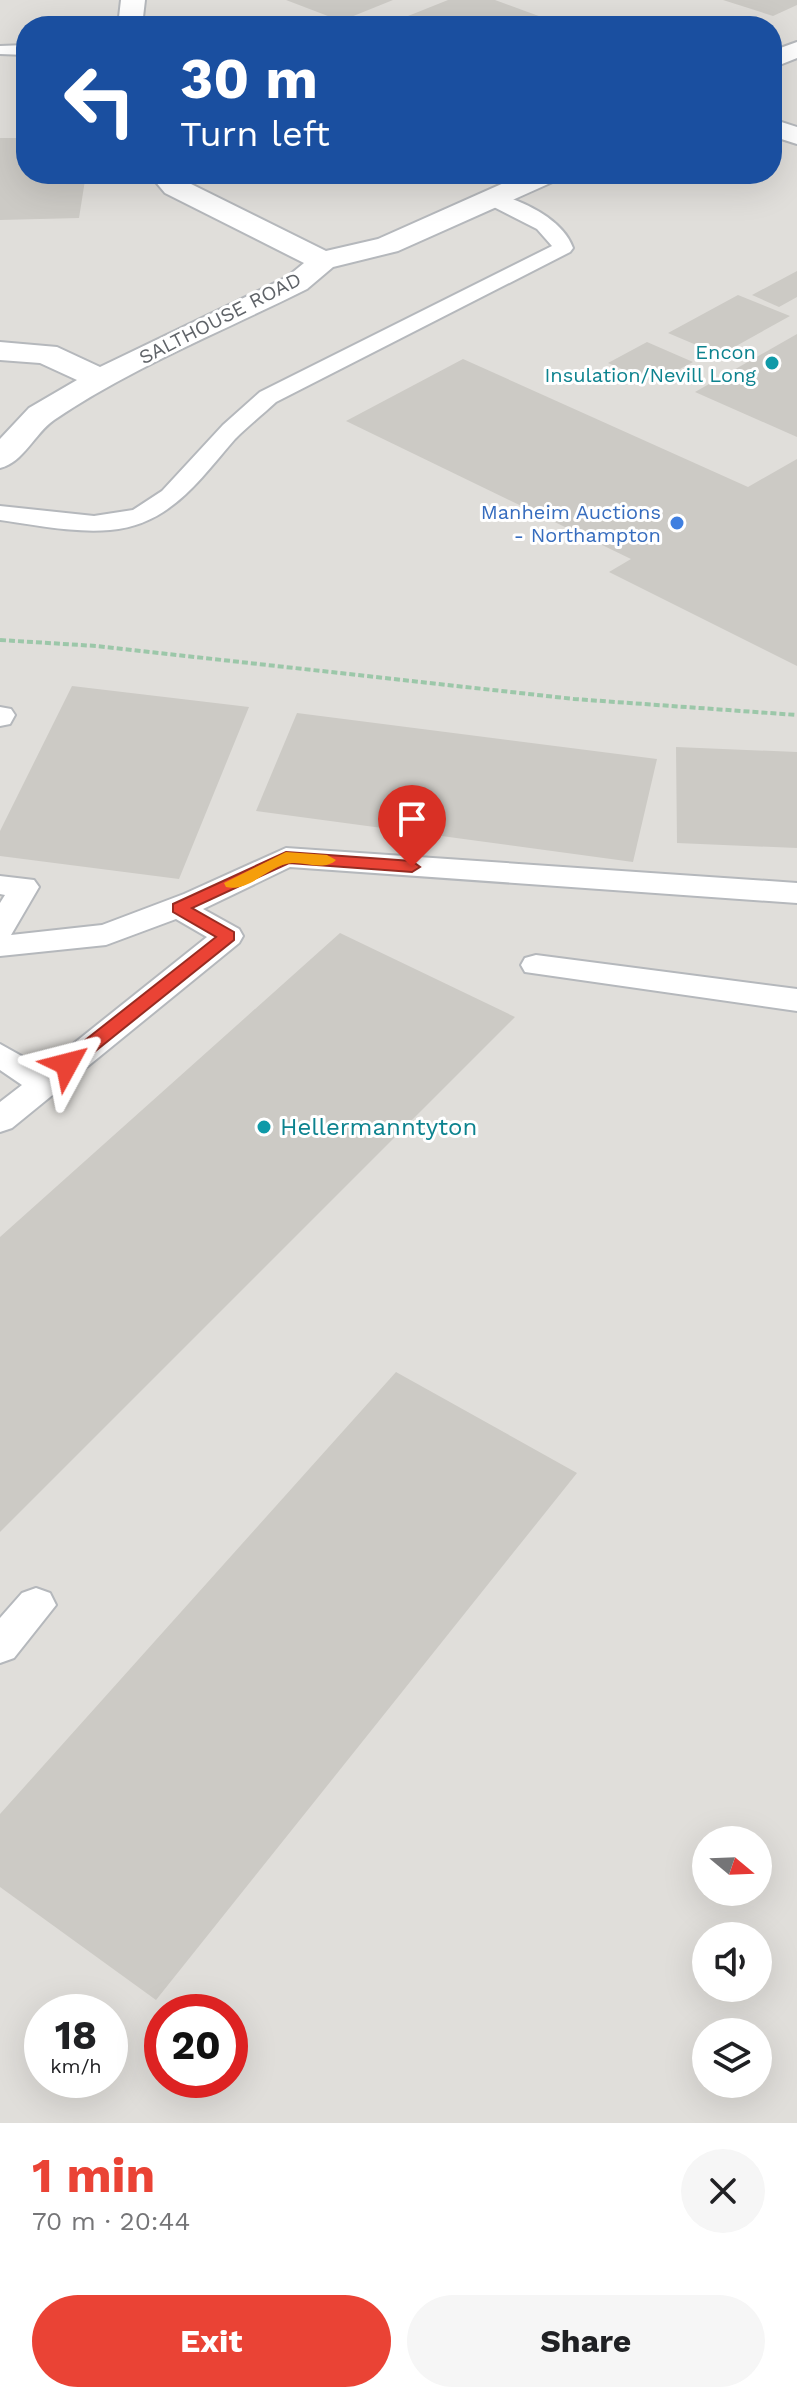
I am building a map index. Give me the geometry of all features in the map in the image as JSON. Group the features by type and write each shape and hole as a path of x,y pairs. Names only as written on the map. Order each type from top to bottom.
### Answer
{"street":[{"path":"172,184 323,261"},
{"name":"SALTHOUSE ROAD","path":"0,458 40,415 100,379 297,283 323,261 388,245 525,184"},
{"path":"0,351 46,354 100,379"}],"lane":[{"path":"6,50 16,50"},
{"path":"0,513 81,522 125,521 153,509 189,481 230,431 268,397 563,248 562,240 547,227 493,199"},
{"path":"0,946 106,935 179,908 286,857 797,893"},
{"path":"0,885 24,887 0,929"},
{"path":"0,1120 228,936 179,908"},
{"path":"536,965 797,1000"},
{"path":"0,1055 43,1083"},
{"path":"0,1646 36,1605"}],"path":[{"path":"0,640 96,646 574,699 797,715"}],"shaded area":[{"path":"0,0 797,0 797,2123 0,2123"}],"building":[{"path":"286,0 393,0 353,16 328,16"},
{"path":"448,0 495,0 539,16 408,16"},
{"path":"723,0 797,0 797,5 773,16"},
{"path":"0,138 16,138 16,184 84,184 79,218 0,220"},
{"path":"797,271 797,297 779,307 752,295"},
{"path":"738,295 790,316 720,355 668,333"},
{"name":"Encon Insulation/Nevill Long","path":"797,334 797,437 695,392"},
{"path":"647,342 693,362 654,383 608,363"},
{"name":"Manheim Auctions - Northampton","path":"463,359 748,487 797,459 797,666 609,572 631,559 346,421"},
{"path":"72,686 249,707 179,879 0,856 0,831"},
{"path":"297,713 657,759 633,862 256,811"},
{"path":"676,747 797,752 797,848 677,843"},
{"name":"Hellermanntyton","path":"340,933 515,1017 0,1532 0,1237"},
{"path":"396,1372 577,1473 161,1994 148,1994 0,1887 0,1814"}],"slow traffic":[{"path":"232,883 286,857 327,860"}],"place":[{"name":"Encon Insulation/Nevill Long","path":"772,363"},
{"name":"Manheim Auctions - Northampton","path":"677,523"},
{"name":"Hellermanntyton","path":"264,1127"}],"route":[{"path":"67,1064 228,936 179,908 286,857 412,867"}]}
